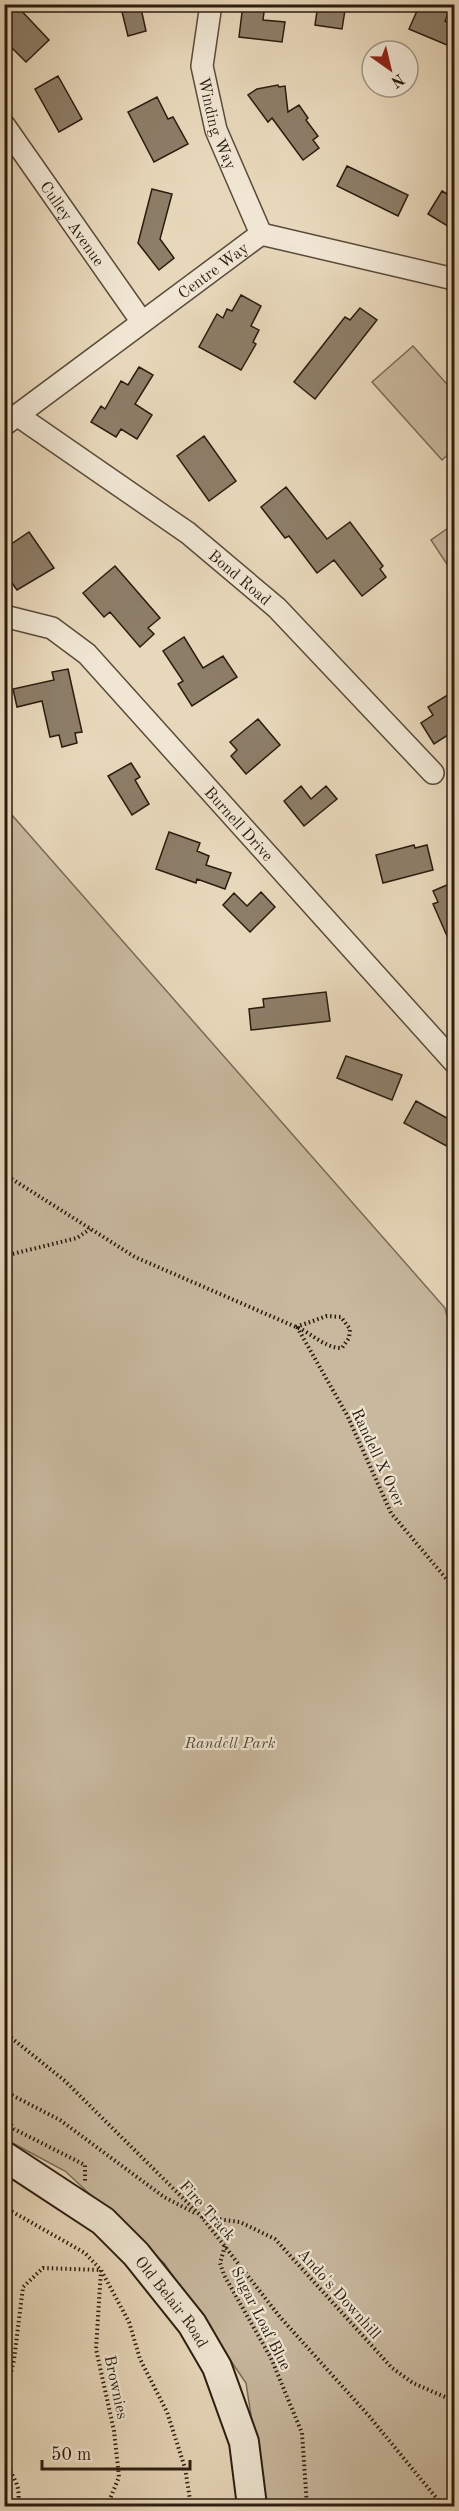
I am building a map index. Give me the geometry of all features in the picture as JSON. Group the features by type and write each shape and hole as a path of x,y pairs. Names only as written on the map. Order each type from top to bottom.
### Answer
{"main road":[{"name":"Old Belair Road","path":"4,2156 103,2221 136,2254 192,2324 217,2367 244,2442 252,2506"}],"street":[{"name":"Winding Way","path":"211,4 202,66 206,87 216,130 261,234"},
{"name":"Culley Avenue","path":"4,124 142,322"},
{"name":"Centre Way","path":"11,420 261,234 454,279"},
{"name":"Bond Road","path":"11,420 188,532 278,608 433,773"},
{"name":"Burnell Drive","path":"4,616 52,628 87,654 454,1062"}],"path":[{"path":"4,1174 135,1257 296,1327 332,1348 342,1348 349,1338 350,1329 341,1317 327,1316 296,1327"},
{"path":"4,1256 77,1238 90,1229"},
{"name":"Randell X Over","path":"296,1327 347,1415 391,1513 454,1588"},
{"name":"Fire Track","path":"4,2032 65,2081 201,2216 280,2317 369,2416 443,2506"},
{"path":"4,2091 60,2120 164,2198 201,2216"},
{"path":"4,2114 14,2129 85,2165 84,2209"},
{"path":"4,2207 85,2253 101,2270 125,2315 140,2359 167,2412 185,2468 191,2506"},
{"name":"Ando's Downhill","path":"201,2216 240,2222 275,2239 392,2368 413,2383 454,2401"},
{"name":"Sugar Loaf Blue","path":"225,2246 220,2263 224,2275 271,2358 302,2433 307,2506"},
{"path":"4,2411 14,2360 23,2287 43,2268 101,2270"},
{"name":"Brownies","path":"101,2270 96,2349 114,2431 119,2477 107,2506"},
{"path":"4,2454 5,2461 15,2475 19,2500 17,2506"}],"green space":[{"path":"413,346 454,392 454,449 442,460 372,382"},
{"path":"454,524 454,575 431,540"},
{"name":"Randell Park","path":"4,806 445,1308 454,1345 454,2506 265,2506 246,2383 164,2263 65,2171 5,2139"}],"building":[{"path":"4,4 15,4 49,40 26,62 4,40"},
{"path":"120,4 140,4 146,31 128,36"},
{"path":"243,4 265,4 263,20 285,22 282,42 239,37"},
{"path":"318,4 346,4 342,29 315,25"},
{"path":"420,4 452,4 445,21 454,25 454,28 447,45 409,29"},
{"path":"58,76 82,119 59,132 35,89"},
{"path":"278,85 279,87 285,86 288,112 299,105 308,118 306,120 318,136 313,140 319,148 303,160 272,118 268,122 248,95 257,89"},
{"path":"157,97 168,119 173,117 188,144 154,162 128,112"},
{"path":"347,166 408,195 398,216 337,186"},
{"path":"152,189 172,194 160,239 174,258 159,270 138,243"},
{"path":"442,191 454,198 454,230 428,214"},
{"path":"241,295 261,306 251,326 259,330 253,342 256,344 241,370 199,347 217,314 223,318 227,309 232,311"},
{"path":"360,308 377,320 315,399 294,382 345,317 350,320"},
{"path":"139,367 153,375 135,404 152,415 137,439 121,429 116,437 91,422 101,406 105,409 121,381 128,385"},
{"path":"204,436 236,481 209,501 177,456"},
{"path":"286,487 327,539 350,522 383,566 380,569 386,577 362,596 334,560 317,573 289,536 285,538 261,507"},
{"path":"29,532 54,568 17,590 4,572 4,549"},
{"path":"115,566 160,618 148,628 154,634 140,647 110,612 104,617 83,593"},
{"path":"184,637 203,668 223,656 237,677 192,706 178,684 183,681 163,651"},
{"path":"68,669 82,732 75,733 77,743 62,747 59,735 50,737 42,701 17,707 13,689 54,680 52,672"},
{"path":"454,691 454,731 434,744 421,723 433,715 428,707"},
{"path":"258,719 280,745 246,774 231,756 237,750 230,742"},
{"path":"131,763 140,777 135,780 149,804 132,815 108,776"},
{"path":"301,786 311,799 326,786 337,799 304,826 284,801"},
{"path":"169,832 200,843 197,851 209,856 206,865 231,873 225,889 197,879 196,883 156,869"},
{"path":"414,845 415,848 427,845 433,870 383,883 376,855"},
{"path":"454,882 454,952 433,904 438,902 433,891"},
{"path":"261,892 275,907 250,932 223,905 234,893 247,906"},
{"path":"326,992 330,1021 251,1030 249,1009 264,1007 263,999"},
{"path":"346,1056 402,1075 392,1100 337,1078"},
{"path":"416,1101 454,1122 454,1150 404,1123"}]}
